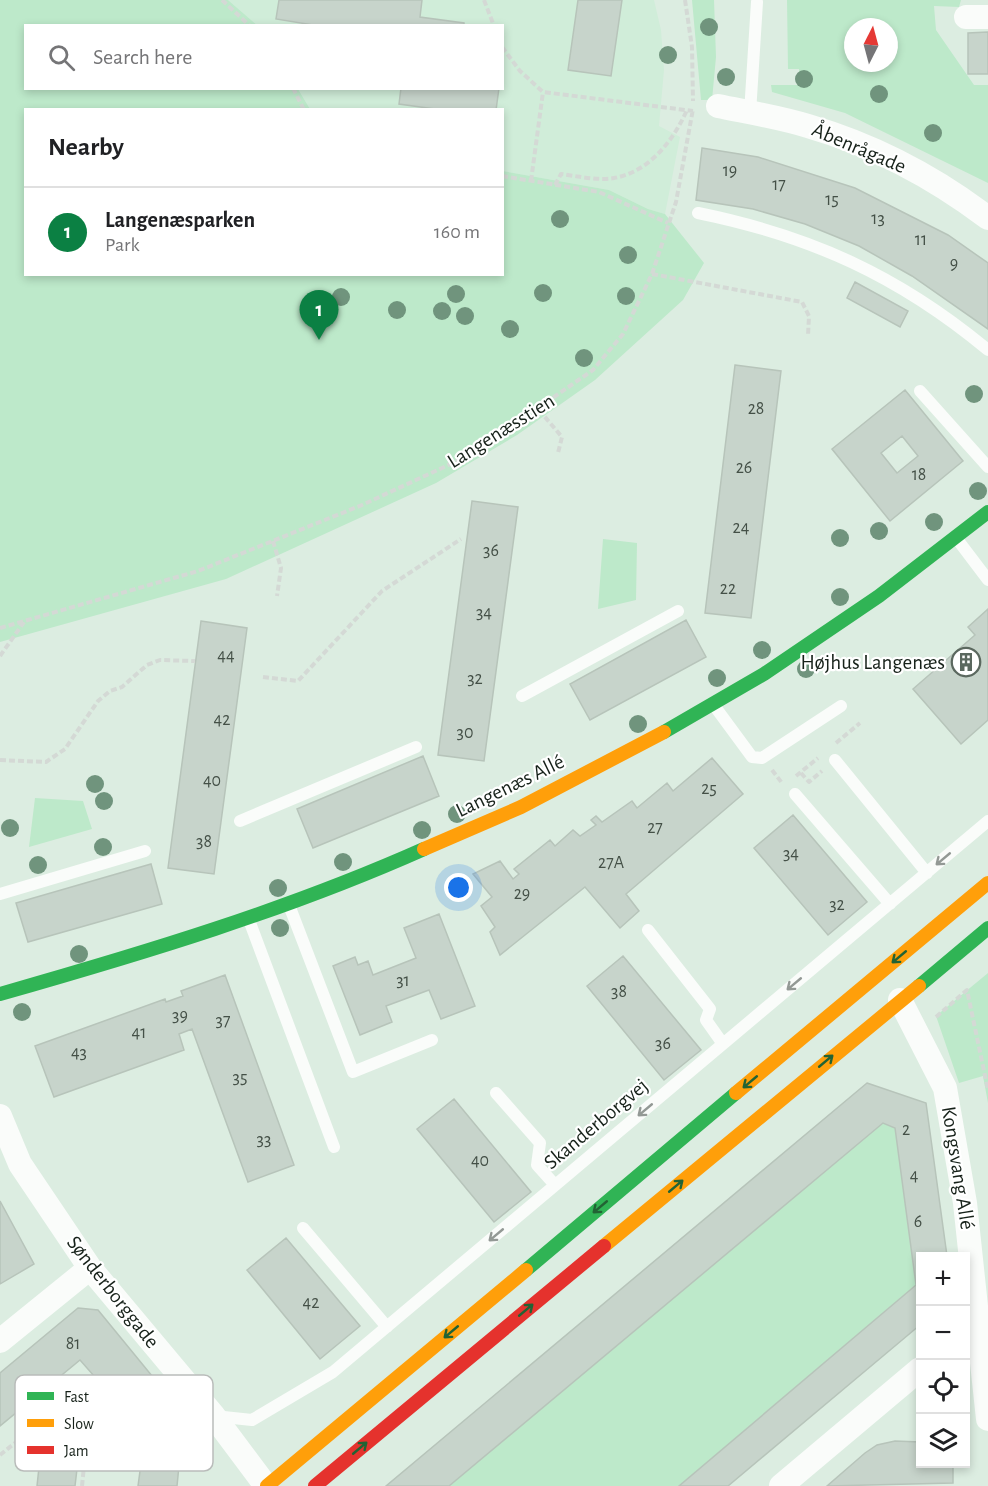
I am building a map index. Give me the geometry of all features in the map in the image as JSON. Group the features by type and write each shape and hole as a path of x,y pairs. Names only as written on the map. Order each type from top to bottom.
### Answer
{"street":[{"name":"Åbenrågade","path":"717,106 808,126 885,154 956,194 988,218"},
{"name":"Langenæs Allé","path":"0,994 106,967 249,920 416,854 527,802 627,752 712,703 873,602 988,512"},
{"path":"266,1486 988,883"},
{"path":"315,1486 988,928"},
{"name":"Kongsvang Allé","path":"900,1000 945,1088 965,1203 974,1348 988,1419"},
{"name":"Sønderborggade","path":"0,1116 20,1164 90,1268 180,1375"},
{"path":"3,1332 90,1268"},
{"path":"781,1486 916,1373"},
{"name":"Sønderborggade","path":"213,1415 266,1486"}],"lane":[{"path":"750,113 757,2"},
{"path":"698,213 771,230 859,265 926,301 988,350"},
{"path":"920,391 988,467"},
{"path":"957,538 988,580"},
{"path":"522,696 678,611"},
{"path":"712,703 752,757 762,758 841,706"},
{"path":"240,821 416,747"},
{"path":"831,756 927,873"},
{"path":"795,794 890,904"},
{"name":"Skanderborgvej","path":"213,1415 252,1420 333,1372 988,821"},
{"path":"0,894 145,851"},
{"path":"289,904 353,1072 432,1040"},
{"path":"249,920 334,1147"},
{"path":"648,930 710,1009 706,1020 723,1044"},
{"path":"496,1093 540,1143 537,1165 555,1185"},
{"path":"303,1228 387,1327"}],"path":[{"path":"222,0 248,24"},
{"path":"484,0 493,24"},
{"name":"Langenæsstien","path":"0,628 198,572 362,505 470,455 538,410 592,370 622,334 652,274 676,202 694,111 692,46 685,0"},
{"path":"504,50 520,71 543,92 694,111 717,106"},
{"path":"294,90 303,108"},
{"path":"531,181 543,92"},
{"path":"555,185 561,174 613,179 646,167 679,127 687,110"},
{"path":"504,176 599,192 668,223"},
{"path":"652,274 802,302 809,316 808,336"},
{"path":"538,410 562,436 558,453"},
{"path":"263,677 298,681 382,591 461,539"},
{"path":"273,542 281,568 277,596"},
{"path":"0,656 25,622"},
{"path":"0,760 46,762 65,749 98,701 122,687 147,665 160,660 195,660"},
{"path":"835,744 860,723"},
{"path":"801,773 809,782 831,756"},
{"path":"793,779 831,756"},
{"path":"762,758 785,786"},
{"path":"917,1033 967,990 988,1089"},
{"path":"0,1455 15,1443"},
{"path":"82,1486 84,1471"}],"shaded area":[{"path":"0,0 228,0 256,24 24,24 24,90 299,90 309,108 24,108 24,276 504,276 504,171 609,190 648,209 665,214 704,263 683,300 595,380 517,435 436,483 226,579 0,642"},
{"path":"228,0 654,0 661,30 664,70 659,126 680,137 665,214 648,209 609,190 504,171 504,108 309,108 299,90 504,90 504,24 256,24"},
{"path":"692,0 714,0 716,57 712,100 701,100"},
{"path":"787,0 961,0 959,7 934,6 936,30 974,85 988,85 988,183 845,113 772,92 771,85 799,85 799,69 788,69"},
{"path":"603,539 637,543 636,600 598,609"},
{"path":"35,798 83,801 92,829 29,847"},
{"path":"988,973 988,1103 983,1076 959,1083 936,1016"},
{"path":"883,1123 895,1128 916,1285 679,1486 449,1486"}],"building":[{"path":"279,0 422,0 420,17 464,24 307,24 276,19"},
{"path":"578,0 622,0 611,76 568,70"},
{"path":"988,32 988,74 968,74 968,33"},
{"path":"401,90 499,90 496,108 428,108 399,104"},
{"path":"702,148 758,157 855,188 948,235 988,263 988,329 912,276 859,246 805,224 753,209 696,200"},
{"path":"855,282 908,311 900,327 847,298"},
{"path":"735,365 781,371 751,618 705,613"},
{"path":"905,390 963,461 890,521 832,449","holes":["902,436 918,456 897,473 881,453"]},
{"path":"472,501 518,507 484,761 438,755"},
{"name":"Højhus Langenæs","path":"988,609 988,720 961,744 913,689 975,635 968,627"},
{"path":"686,620 706,657 590,720 570,684"},
{"path":"201,621 247,628 214,874 168,868"},
{"path":"423,756 439,796 313,848 297,809"},
{"path":"712,758 743,794 626,894 639,911 620,928 585,887 500,955 490,932 495,927 481,906 492,897 473,874 500,861 513,879 519,874 514,869 550,840 555,846 573,830 580,836 596,825 591,820 596,816 602,822 632,801 637,808 667,783 673,791"},
{"path":"793,815 867,902 828,935 754,848"},
{"path":"151,864 162,904 28,942 16,903"},
{"path":"439,914 475,1006 441,1019 429,990 386,1006 392,1022 360,1035 333,966 355,957 358,965 368,961 373,975 416,958 404,928"},
{"path":"623,956 701,1050 664,1080 587,986"},
{"path":"225,975 294,1165 248,1182 192,1029 179,1034 184,1050 54,1097 35,1046 165,999 166,1002 183,996 181,991"},
{"path":"867,1083 926,1103 946,1252 916,1252 916,1285 895,1128 883,1123 449,1486 386,1486"},
{"path":"454,1099 531,1192 494,1222 417,1129"},
{"path":"0,1201 34,1264 0,1284"},
{"path":"286,1238 360,1326 320,1359 247,1270"},
{"path":"916,1285 916,1328 728,1486 679,1486"},
{"path":"78,1308 98,1310 151,1375 93,1375 80,1360 62,1375 15,1375 15,1414 0,1426 0,1373"},
{"path":"895,1441 916,1442 916,1468 953,1468 953,1483 827,1486 877,1445"},
{"path":"39,1471 77,1471 75,1486 37,1486"},
{"path":"140,1471 178,1471 177,1486 138,1486"}],"traffic: fast":[{"path":"664,732 764,674 879,596 988,512"},
{"path":"0,994 108,963 268,911 424,849"},
{"path":"919,986 988,928"},
{"path":"526,1270 736,1093"}],"traffic: slow":[{"path":"424,849 521,807 664,732"},
{"path":"736,1093 988,883"},
{"path":"604,1246 919,986"},
{"path":"267,1486 526,1270"}],"traffic: jam":[{"path":"315,1486 604,1246"}],"place":[{"name":"Langenæsparken","path":"319,340"},
{"name":"Højhus Langenæs","path":"966,662"}]}
